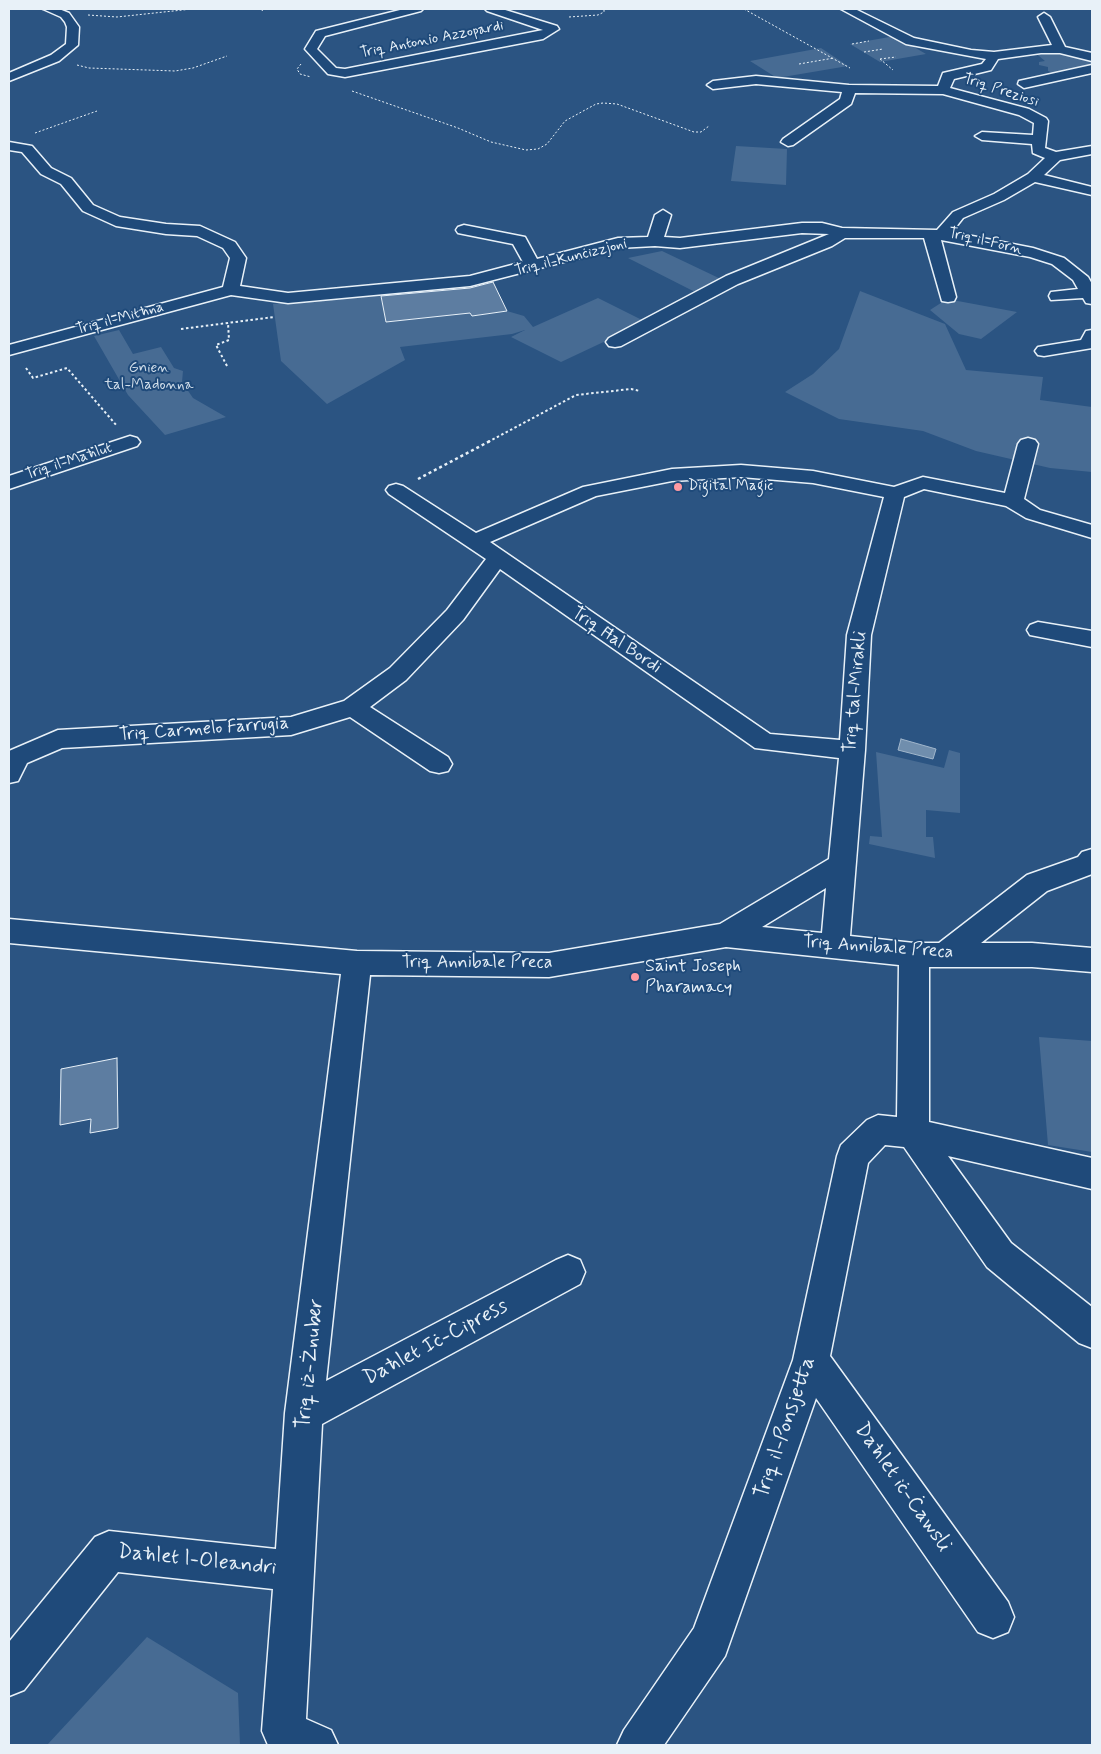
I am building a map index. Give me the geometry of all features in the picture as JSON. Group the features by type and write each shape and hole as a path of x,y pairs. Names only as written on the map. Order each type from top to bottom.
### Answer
{"street":[{"path":"9,77 55,60 72,45 73,27 66,15 49,9"},
{"path":"311,48 320,34 417,9"},
{"name":"Triq Antonio Azzopardi","path":"311,48 332,71 345,73 543,35 553,29 491,9"},
{"path":"847,9 910,41 971,54 990,61 1006,75 1024,84 1092,69"},
{"path":"1044,17 1060,49"},
{"path":"990,61 1041,49 1060,49 1092,57"},
{"name":"Triq Preziosi","path":"990,61 948,76 944,90 1024,112 1041,121 1039,140"},
{"path":"713,85 756,80 849,89 944,90"},
{"path":"1024,84 1024,112"},
{"path":"773,96 802,90 810,85"},
{"path":"788,142 819,122 846,101 849,89"},
{"path":"915,105 944,90"},
{"path":"802,117 819,122"},
{"path":"982,136 1039,140 1038,150 1055,157"},
{"path":"9,146 18,145 27,149 46,172 66,181 88,208 116,221 166,229 200,231 229,245 238,258 231,290"},
{"name":"Triq il-Forn","path":"936,234 958,215 998,197 1036,173 1055,157 1089,148"},
{"path":"1036,173 1091,184"},
{"path":"1036,173 1068,186 1091,184"},
{"path":"655,241 663,215"},
{"name":"Triq il-Kunċizzjoni","path":"231,290 288,298 470,281 618,244 655,241 680,243 802,228 822,228 842,233 936,234"},
{"path":"464,230 520,240 533,266"},
{"path":"615,342 732,280 826,242 842,233"},
{"path":"936,234 948,297"},
{"name":"Triq il-Forn","path":"936,234 1033,253 1058,261 1080,278 1090,296"},
{"name":"Triq il-Mitħna","path":"9,350 231,290"},
{"path":"1057,296 1090,296"},
{"path":"1044,351 1087,344 1092,336"},
{"name":"Triq il-Maħlut","path":"9,482 130,442"},
{"path":"1013,501 1028,444"},
{"path":"474,541 590,491 672,475 741,471 813,477 895,493 923,483 1013,501 1033,514 1092,532"},
{"name":"Triq Ħal Bordi","path":"396,490 474,541 497,559 764,742 852,750"},
{"name":"Triq tal-Mirakli","path":"835,948 852,750 859,635 895,493"},
{"name":"Triq Carmelo Farrugia","path":"9,774 18,757 58,739 291,726 353,708 398,674 455,615 497,559"},
{"path":"1038,630 1092,639"},
{"path":"353,708 439,764"},
{"path":"947,953 1037,883 1088,865 1092,859"},
{"path":"726,935 842,865"},
{"name":"Triq Annibale Preca","path":"9,931 357,963 550,965 726,935 835,948 914,954 1032,955 1092,960"},
{"path":"914,954 913,1134 999,1255 1092,1330"},
{"name":"Triq iż-Żnuber","path":"316,1745 284,1731 304,1413 357,963"},
{"name":"Triq il-Ponsjetta","path":"639,1745 710,1641 812,1360 853,1156 878,1130 913,1134"},
{"path":"913,1134 1092,1173"},
{"name":"Daħlet Iċ-Ċipress","path":"304,1413 568,1272"},
{"name":"Daħlet iċ-Ċawsli","path":"812,1360 993,1617"},
{"name":"Daħlet l-Oleandri","path":"9,1675 109,1551 294,1571"}],"path":[{"path":"66,15 79,13 117,17 192,9"},
{"path":"566,17 598,15 604,12 604,9"},
{"path":"744,9 810,47 817,48 847,68"},
{"path":"311,48 297,69 300,74 316,78"},
{"path":"55,60 89,68 175,71 193,68 227,56"},
{"path":"55,60 90,66 120,68"},
{"path":"346,88 424,118 458,128 491,142 526,150 542,146 566,122 596,104 603,103 617,104 694,132 701,132 709,126"},
{"path":"32,134 97,112"},
{"path":"181,329 276,317"},
{"path":"227,366 216,345 229,340 228,323"},
{"path":"26,368 33,378 67,368 130,442"},
{"path":"396,490 519,427 576,395 631,389 640,391"}],"green space":[{"path":"895,36 926,54 880,62 850,44"},
{"path":"821,48 848,66 777,78 750,61"},
{"path":"1033,51 1055,51 1084,56 1092,59 1092,69 1057,75 1048,71 1048,67 1039,65 1039,62 1045,61"},
{"path":"736,146 787,149 786,185 731,181"},
{"path":"662,251 723,280 699,294 628,258"},
{"path":"860,291 945,324 966,370 1043,377 1040,400 1092,407 1092,472 1050,468 976,451 923,431 839,419 785,392 813,374 839,349"},
{"path":"380,293 386,322 469,313 473,316 507,311 524,316 533,327 598,298 646,322 561,362 511,337 525,330 512,334 400,347 405,360 327,404 281,361 273,304"},
{"path":"947,299 1017,312 981,339 959,334 930,310"},
{"name":"Gnien tal-Madonna","path":"119,330 133,354 161,347 174,368 183,371 182,382 193,398 226,417 165,435 128,395 94,336"},
{"path":"949,750 960,753 960,813 926,810 926,837 933,837 935,858 869,844 870,836 882,837 876,752 944,768"},
{"path":"1039,1037 1092,1041 1092,1152 1048,1145"},
{"path":"147,1637 238,1693 240,1745 47,1745"}],"shaded area":[{"path":"901,739 936,749 933,759 898,750"}],"building":[{"path":"493,282 507,311 472,316 470,313 386,322 381,296 470,288"},
{"path":"117,1058 118,1128 90,1133 91,1119 60,1125 61,1069"}],"place":[{"name":"Digital Magic","path":"678,487"},
{"name":"Saint Joseph Pharamacy","path":"635,977"}]}
